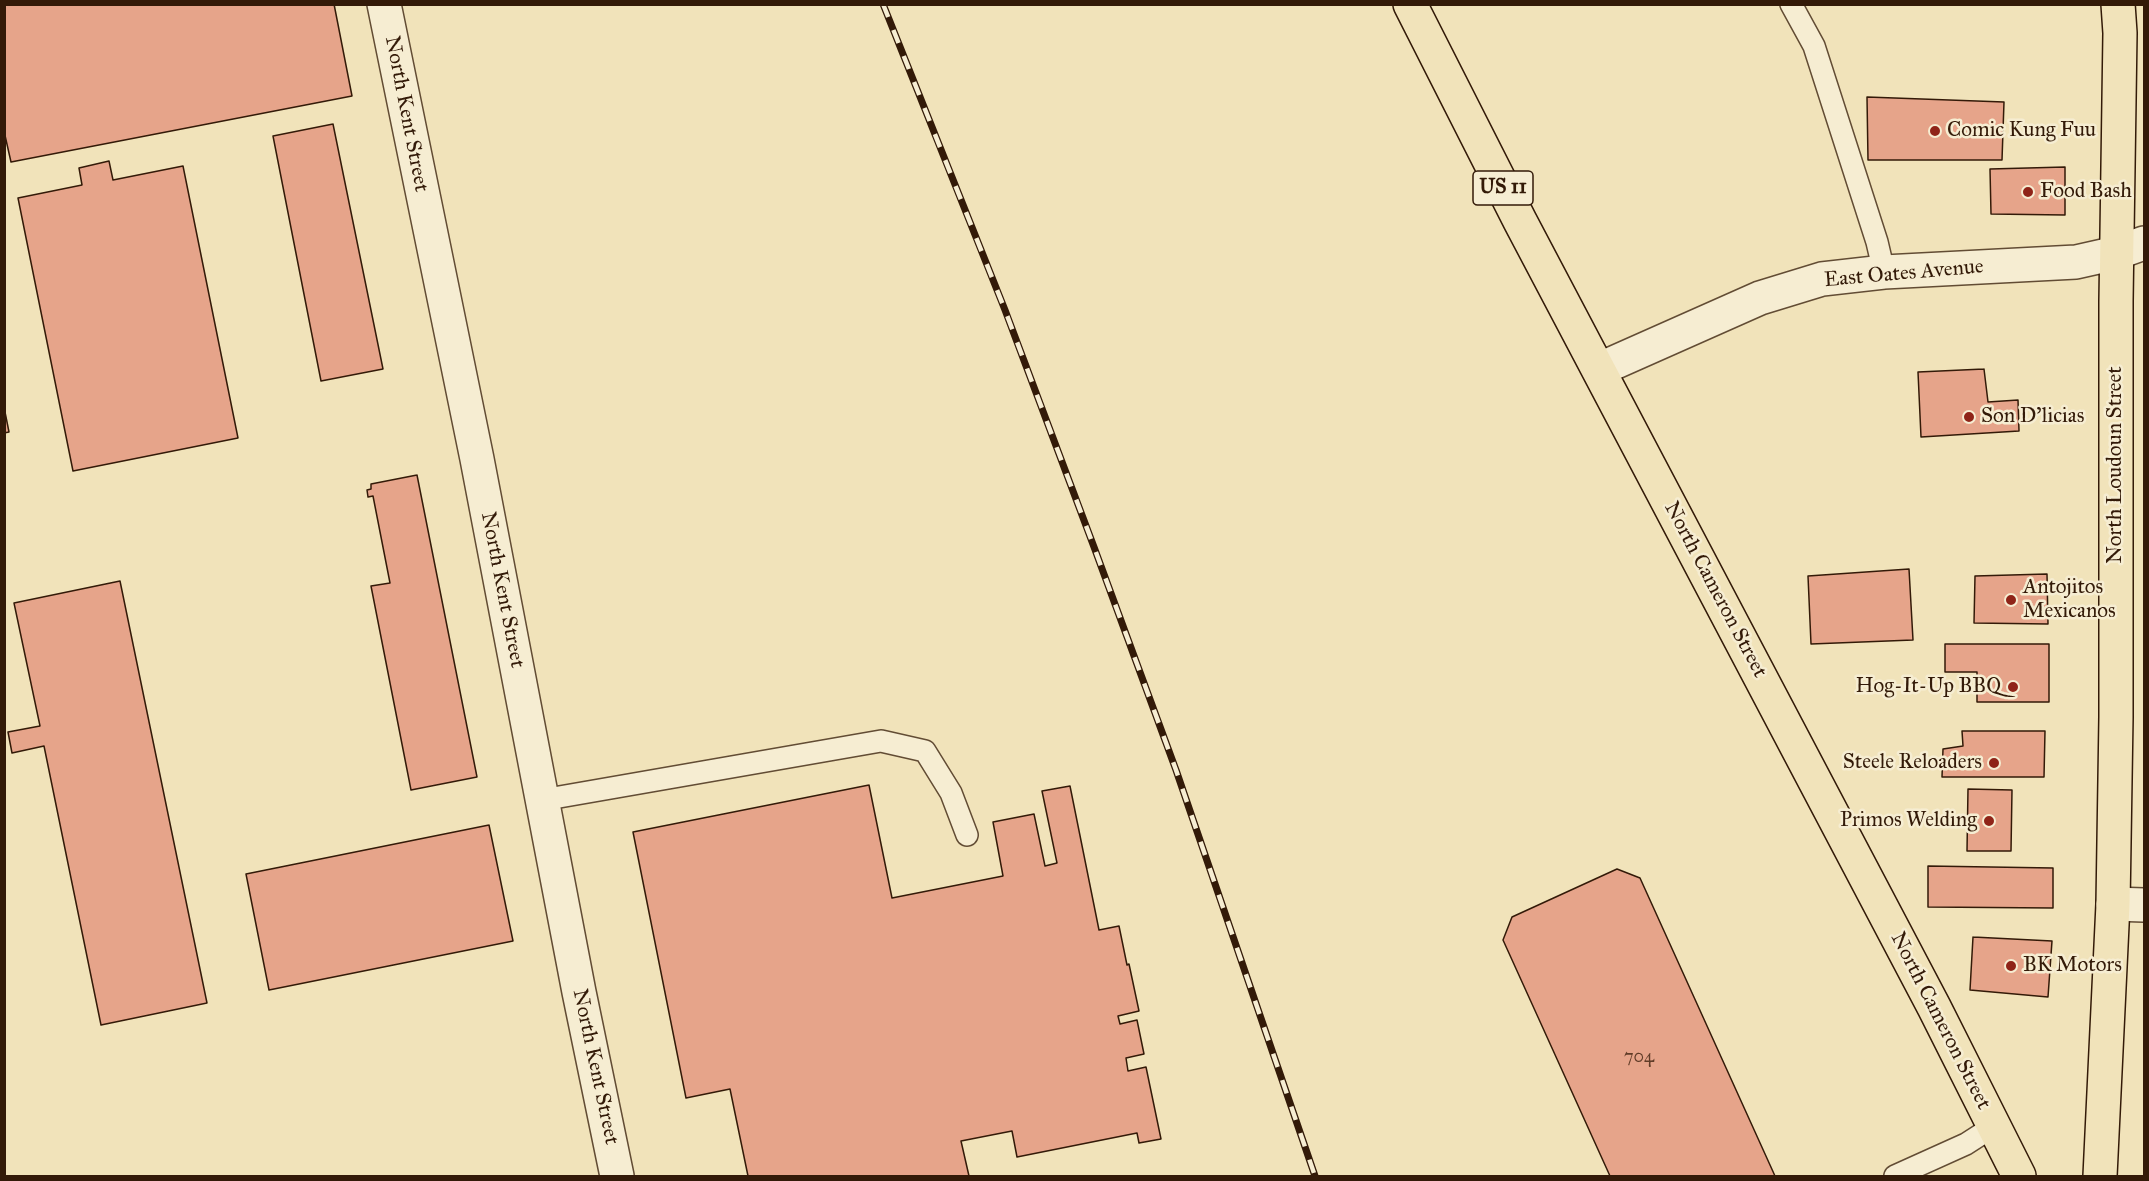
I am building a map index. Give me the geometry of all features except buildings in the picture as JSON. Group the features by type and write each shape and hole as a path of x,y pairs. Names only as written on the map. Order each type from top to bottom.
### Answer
{"main road":[{"name":"North Cameron Street","path":"1410,4 1520,221 1923,986 2019,1176"},
{"name":"North Loudoun Street","path":"2100,1176 2129,904 2116,717 2130,248 2118,4"}],"street":[{"name":"North Kent Street","path":"384,4 477,459 617,1176"},
{"name":"East Oates Avenue","path":"1600,369 1760,298 1822,279 1884,272 2076,262 2130,248"}],"lane":[{"path":"1791,4 1814,46 1877,242 1884,272"},
{"path":"542,800 881,741 925,751 951,793 967,835"},
{"path":"1895,1176 1966,1144 1994,1126"}],"railway":[{"path":"883,4 1005,310 1094,547 1176,770 1315,1176"}],"place":[{"name":"Comic Kung Fuu","path":"1935,131"},
{"name":"Food Bash","path":"2028,192"},
{"name":"Son D'licias","path":"1969,417"},
{"name":"Antojitos Mexicanos","path":"2011,600"},
{"name":"Hog-It-Up BBQ","path":"2013,687"},
{"name":"Steele Reloaders","path":"1994,763"},
{"name":"Primos Welding","path":"1989,821"},
{"name":"BK Motors","path":"2011,966"}]}
